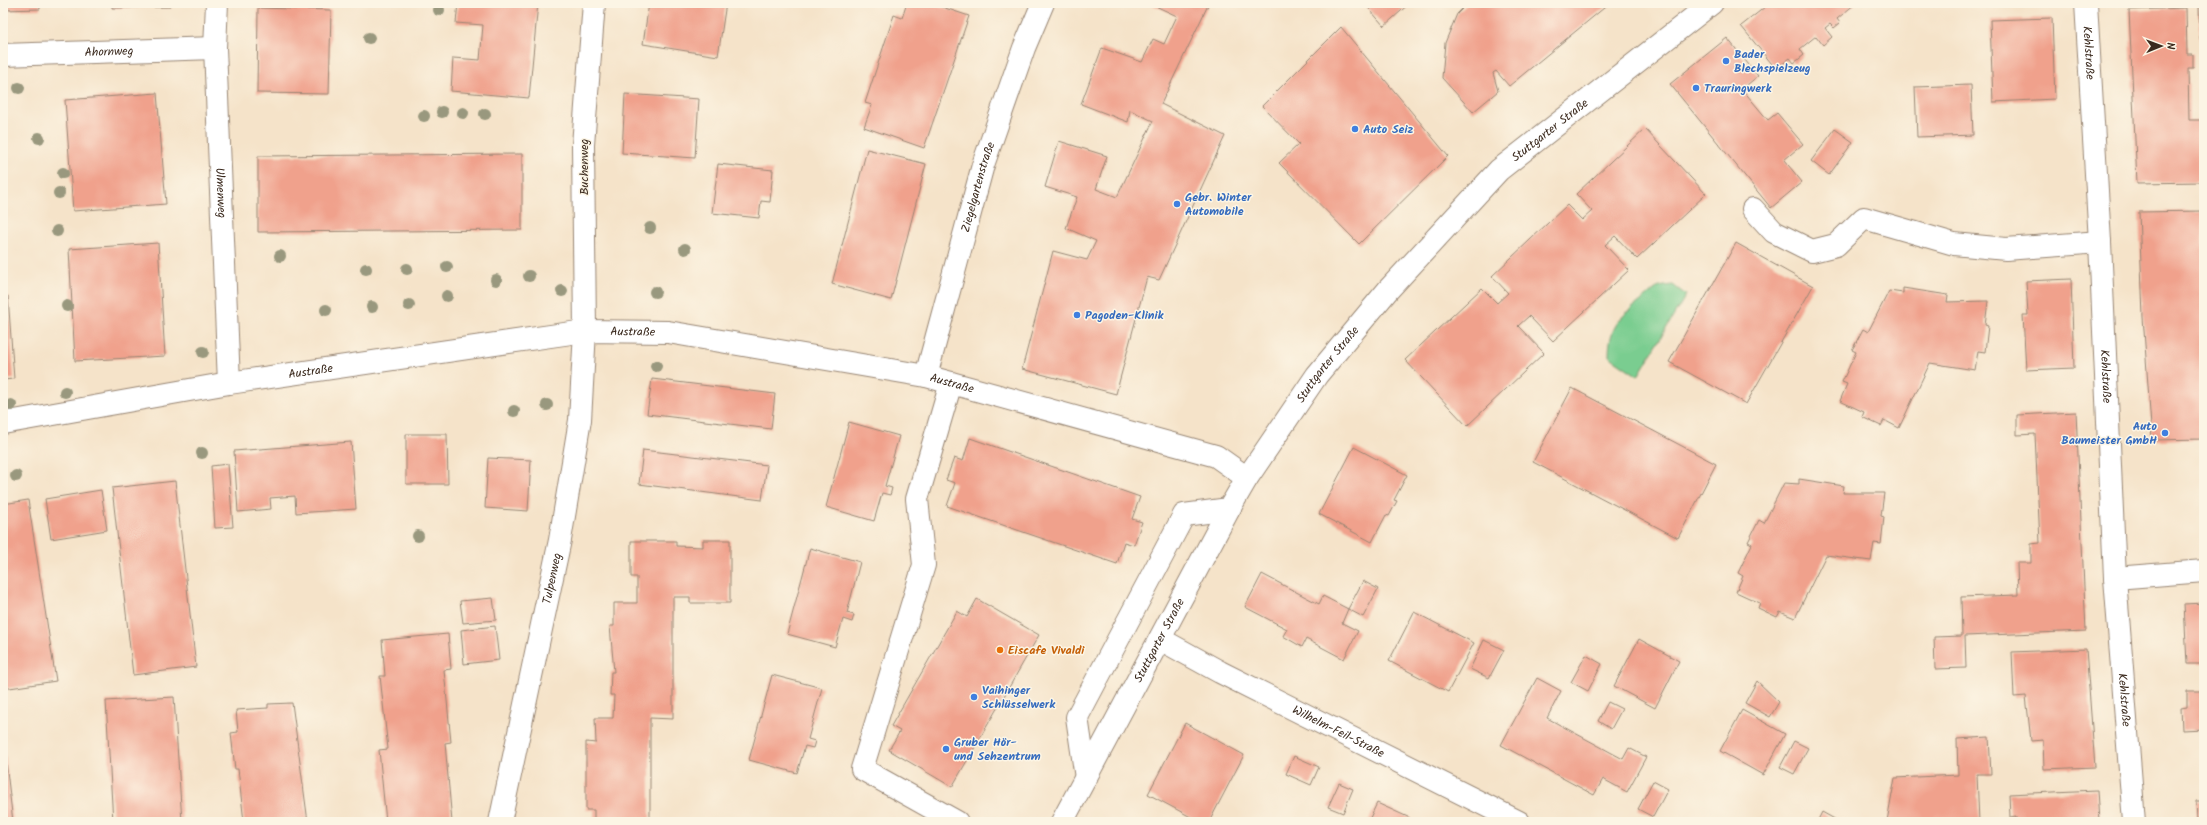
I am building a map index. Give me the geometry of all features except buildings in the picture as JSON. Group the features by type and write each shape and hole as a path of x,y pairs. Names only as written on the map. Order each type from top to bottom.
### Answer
{"street":[{"name":"Ulmenweg","path":"217,3 215,48 229,384"},
{"name":"Buchenweg","path":"585,331 583,145 594,3"},
{"name":"Ziegelgartenstraße","path":"926,376 983,165 1024,48 1043,3"},
{"name":"Stuttgarter Straße","path":"1062,822 1229,509 1317,375 1388,290 1499,170 1712,3"},
{"name":"Kehlstraße","path":"2086,3 2100,242 2115,578 2134,822"},
{"name":"Ahornweg","path":"3,55 215,48"},
{"path":"1753,209 1774,232 1812,251 1836,245 1864,218 1954,244 2006,249 2100,242"},
{"name":"Austraße","path":"3,423 229,384 585,331 668,332 926,376 1216,456 1248,478"},
{"name":"Tulpenweg","path":"500,822 562,525 580,420 585,331"},
{"path":"951,383 917,498 924,565 862,769 957,822"},
{"path":"1086,778 1077,716 1184,515 1229,509"},
{"path":"2115,578 2204,571"},
{"name":"Wilhelm-Feil-Straße","path":"1160,639 1220,672 1519,822"}],"green space":[{"path":"1673,285 1686,295 1638,376 1609,356 1609,346 1613,330 1621,318 1655,289"}],"place":[{"name":"Bader Blechspielzeug","path":"1726,61"},
{"name":"Trauringwerk","path":"1696,88"},
{"name":"Auto Seiz","path":"1355,129"},
{"name":"Gebr. Winter Automobile","path":"1177,204"},
{"name":"Pagoden-Klinik","path":"1077,315"},
{"name":"Auto Baumeister GmbH","path":"2165,433"},
{"name":"Eiscafe Vivaldi","path":"1000,650"},
{"name":"Vaihinger Schlüsselwerk","path":"974,697"},
{"name":"Gruber Hör- und Sehzentrum","path":"946,749"}]}
